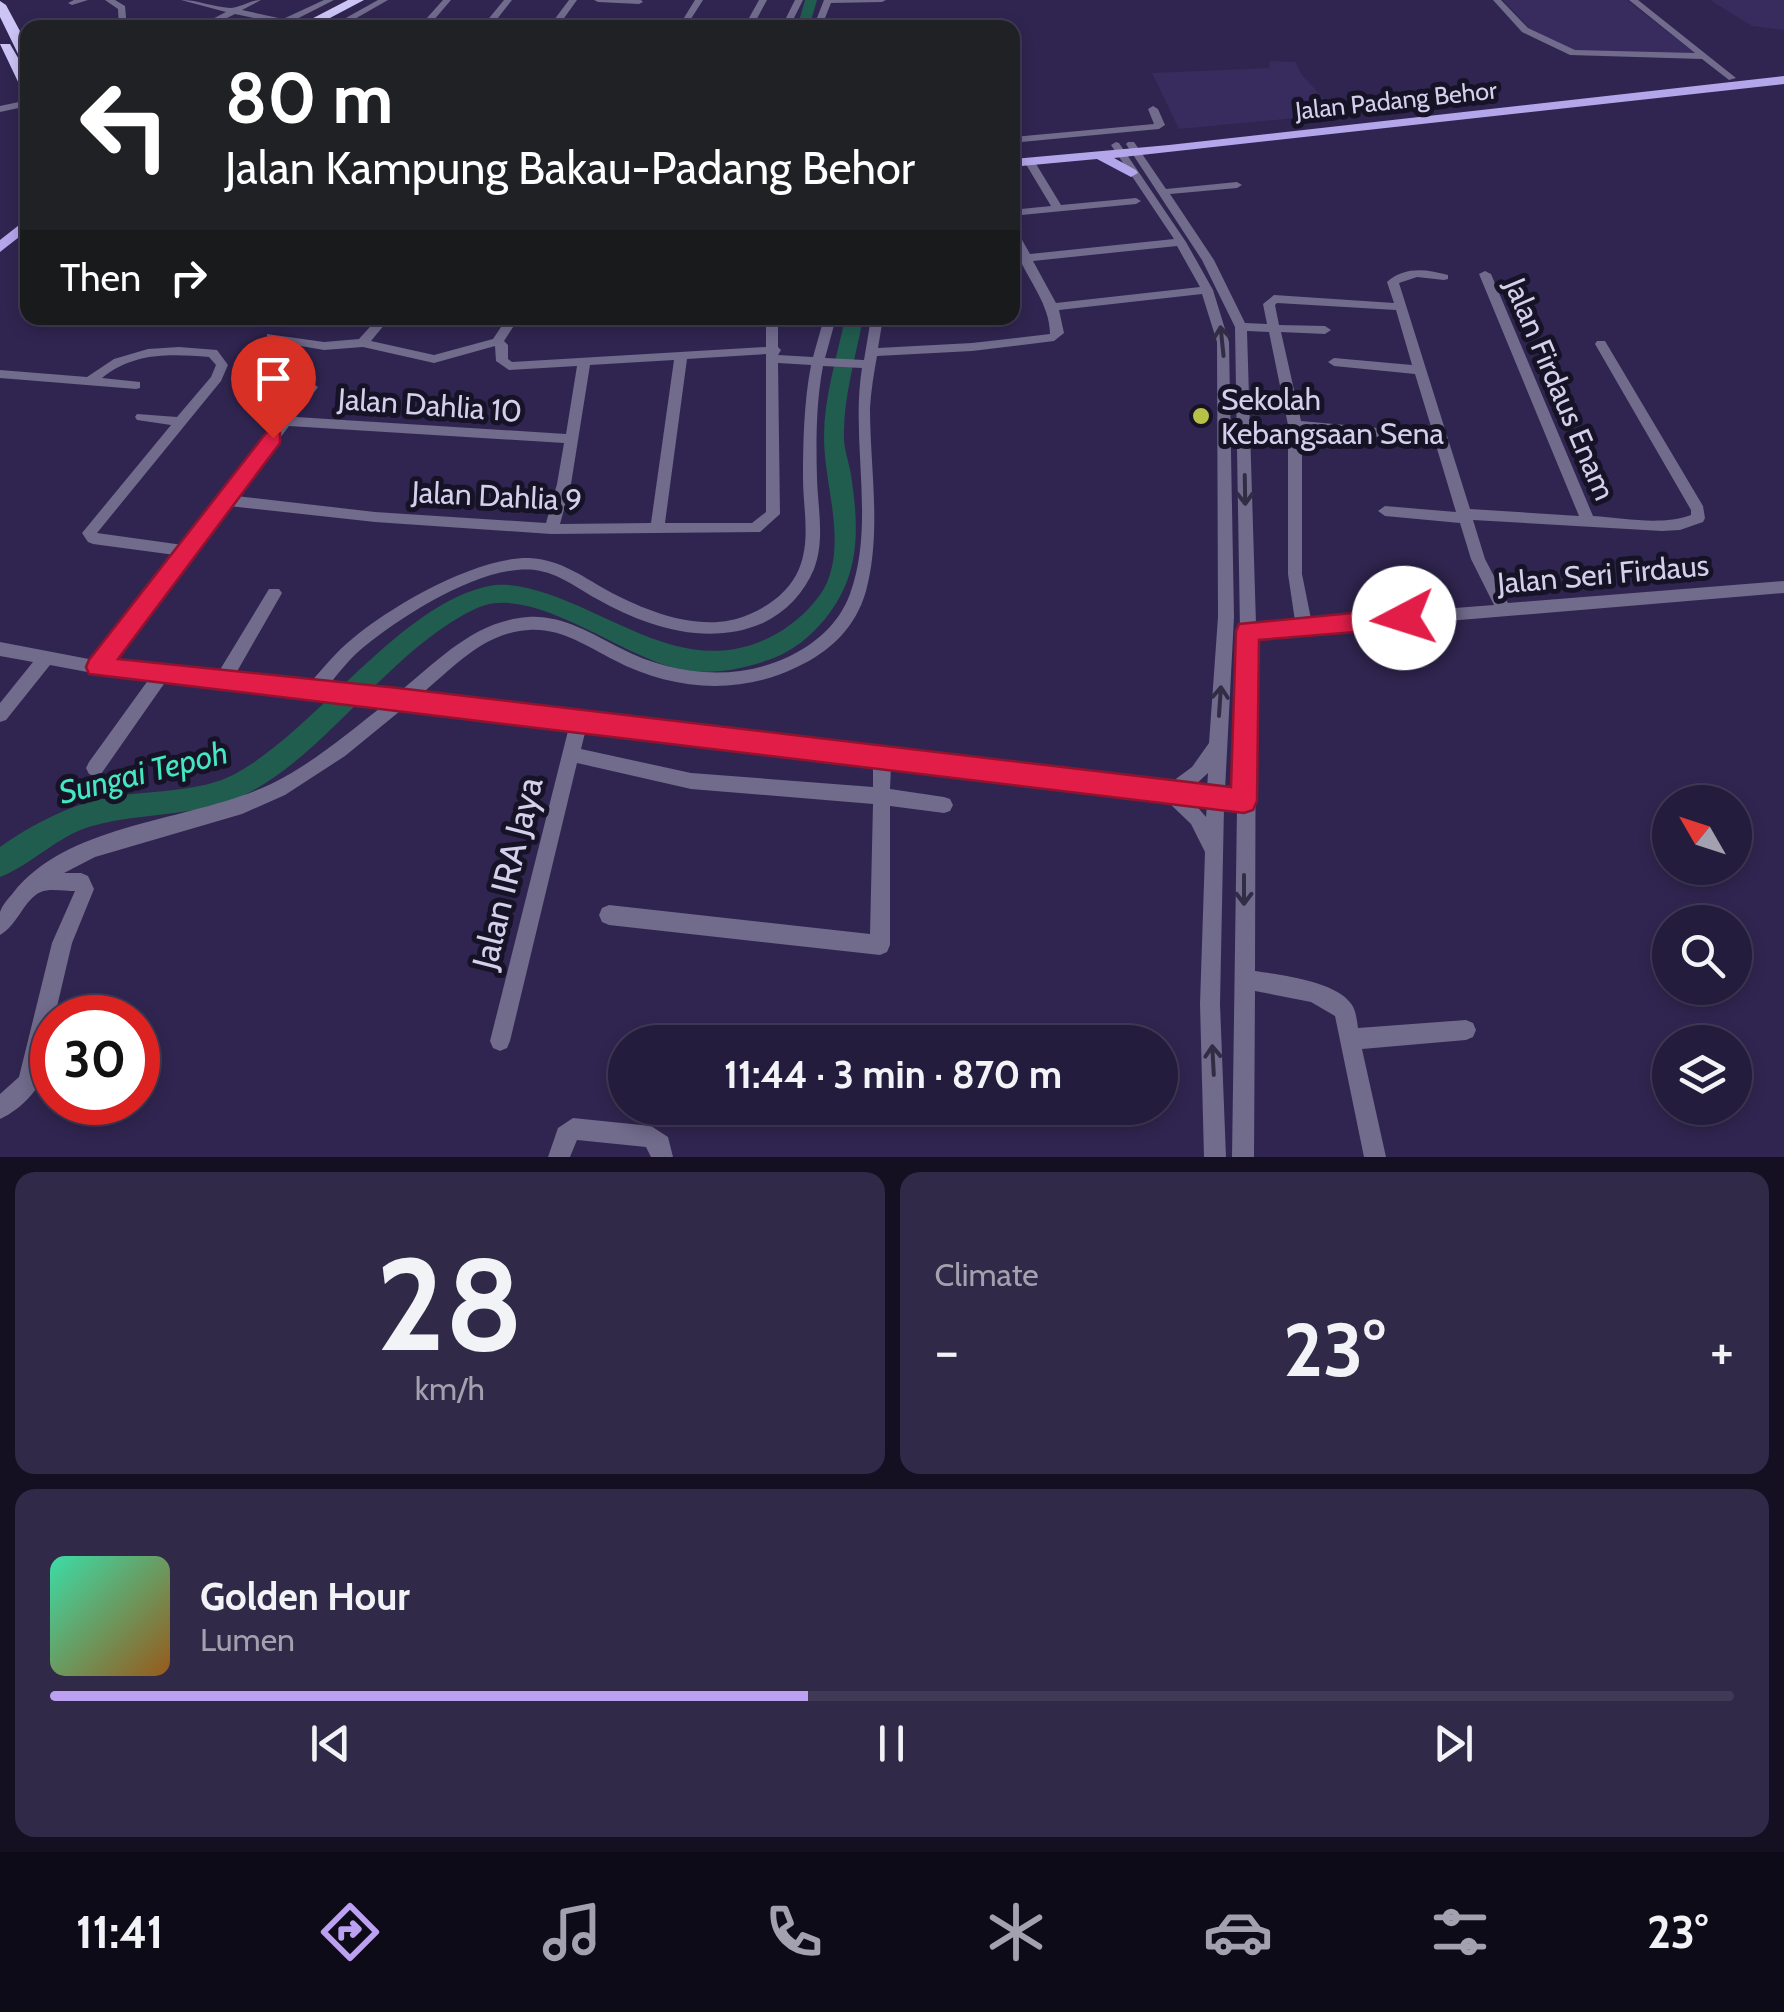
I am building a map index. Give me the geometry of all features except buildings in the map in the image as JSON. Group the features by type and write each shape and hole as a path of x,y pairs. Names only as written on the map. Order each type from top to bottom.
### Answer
{"highway":[{"path":"330,20 370,0"},
{"path":"316,20 353,1"},
{"path":"3,27 20,46"},
{"path":"3,27 20,68"}],"main road":[{"name":"Jalan Padang Behor","path":"1020,154 1126,148 1784,77"},
{"name":"Jalan Padang Behor","path":"1020,162 1098,155 1126,148 1169,149 1739,81"},
{"path":"1151,168 1169,149"},
{"path":"1098,155 1131,172"},
{"path":"0,233 20,215"},
{"path":"0,248 20,229"}],"street":[{"path":"72,3 84,0"},
{"path":"109,0 122,8 122,20"},
{"path":"185,0 276,20"},
{"path":"215,20 257,0"},
{"path":"288,20 330,0"},
{"path":"347,20 384,0"},
{"path":"429,20 447,0"},
{"path":"492,20 508,0"},
{"path":"598,0 639,1"},
{"path":"828,1 882,0"},
{"path":"1497,0 1525,30 1573,54 1702,56"},
{"path":"1633,0 1739,81"},
{"path":"1020,139 1156,127 1160,125 1154,109"},
{"path":"1126,148 1151,168 1208,260 1240,327 1248,631 1243,1157"},
{"path":"1126,148 1131,172 1181,242 1207,290 1219,318 1224,362 1226,617 1217,744 1210,1004 1215,1157"},
{"path":"1029,161 1056,208"},
{"path":"1163,192 1237,184"},
{"path":"1020,212 1136,202"},
{"path":"1027,258 1181,242"},
{"path":"510,325 500,347 502,361 510,366 774,355 836,362 1054,337 1058,327 1052,307 1020,245"},
{"path":"1444,277 1434,274 1395,278 1478,560 1504,610"},
{"name":"Jalan Firdaus Enam","path":"1486,274 1588,522"},
{"path":"1052,307 1207,290"},
{"path":"1304,626 1295,574 1294,425 1269,304 1274,300 1402,307"},
{"path":"363,343 378,325"},
{"path":"772,325 774,355"},
{"path":"314,690 360,641 442,591 495,567 526,564 554,569 674,625 734,627 771,612 798,586 813,550 810,474 818,361 828,325"},
{"path":"0,926 35,882 76,853 213,816 279,788 329,755 391,698 480,636 541,622 568,628 657,671 710,680 772,671 818,647 850,615 867,557 864,404 874,325"},
{"path":"1240,327 1325,330"},
{"path":"271,336 324,346 363,343 434,358 484,343 500,347"},
{"path":"1385,511 1662,526 1698,518 1698,510 1601,344"},
{"path":"90,381 121,358 156,349 212,353 218,358 220,372 89,533 93,538 187,551"},
{"name":"Jalan Dahlia 9","path":"225,500 375,517 551,529 755,528 774,514 774,355"},
{"path":"656,528 681,357"},
{"path":"1334,362 1421,370"},
{"path":"551,529 584,364"},
{"path":"0,374 136,385"},
{"path":"98,667 312,387"},
{"path":"142,418 179,422"},
{"name":"Jalan Dahlia 10","path":"286,421 571,439"},
{"path":"1294,425 1442,438"},
{"name":"Jalan Seri Firdaus","path":"1248,631 1784,587"},
{"path":"224,678 274,594"},
{"path":"0,648 44,660 98,667 224,678 1244,801"},
{"path":"0,715 44,660"},
{"path":"95,768 163,672"},
{"name":"Jalan IRA Jaya","path":"500,1040 578,722"},
{"path":"1171,793 1198,773 1217,744"},
{"path":"570,754 691,781 944,805"},
{"path":"609,915 880,945 882,757"},
{"path":"1171,793 1198,818 1216,856"},
{"path":"0,1108 28,1083 62,943 85,889 82,882 35,882"},
{"path":"1244,980 1336,1002 1344,1010 1375,1157"},
{"path":"1353,1039 1466,1030"},
{"path":"559,1157 566,1136 574,1129 651,1137 660,1145 662,1157"}],"shaded area":[{"path":"1503,0 1627,0 1696,54 1576,51 1530,29"},
{"path":"1710,0 1784,0 1784,30 1752,26"},
{"path":"1270,61 1296,62 1301,74 1338,114 1179,129 1152,73 1269,68"}],"waterway":[{"name":"Sungai Tepoh","path":"805,20 811,0"},
{"name":"Sungai Tepoh","path":"0,864 38,838 78,818 199,797 247,781 440,619 469,601 492,594 514,595 555,606 634,644 677,659 700,662 747,657 790,638 808,623 839,580 843,518 835,422 852,325"}],"place":[{"name":"Sekolah Kebangsaan Sena","path":"1201,416"}],"route":[{"path":"273,438 98,667 398,698 1244,801 1248,631 1404,618"}]}
